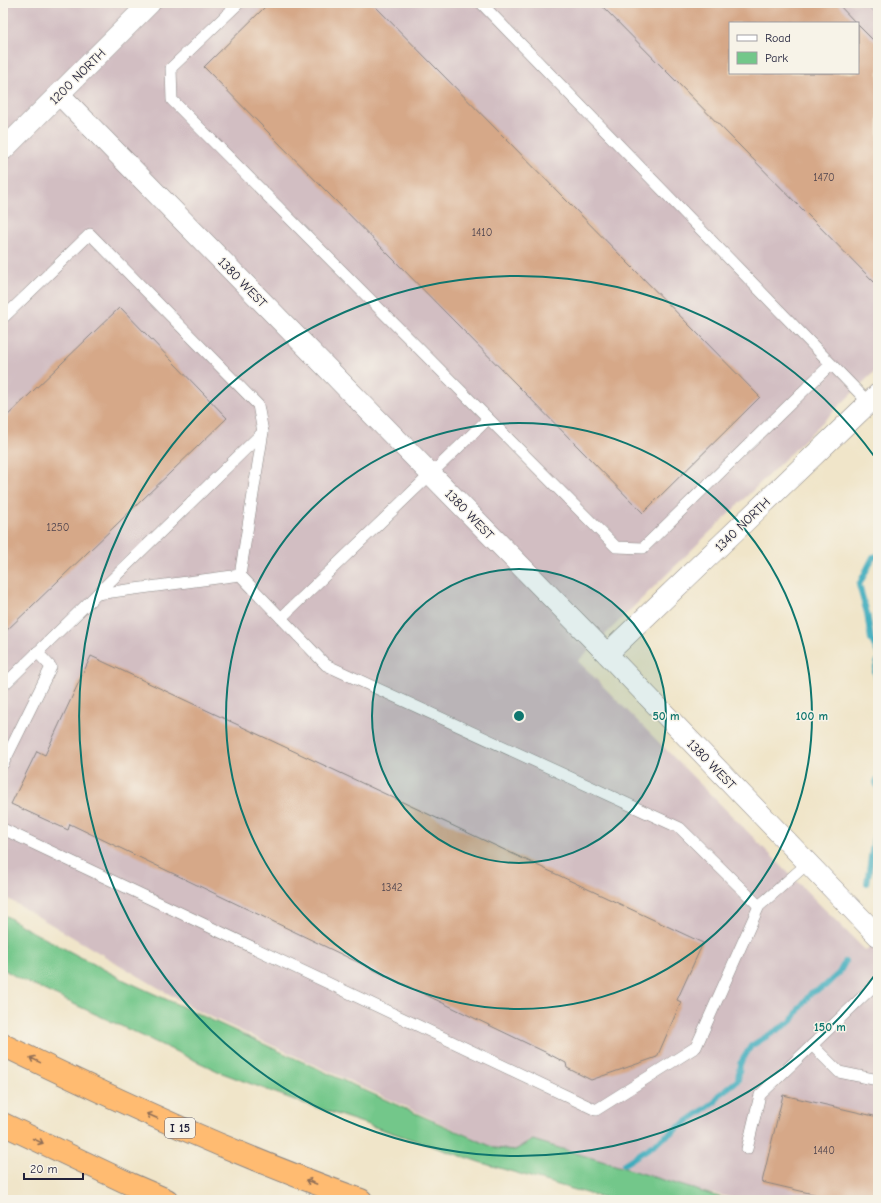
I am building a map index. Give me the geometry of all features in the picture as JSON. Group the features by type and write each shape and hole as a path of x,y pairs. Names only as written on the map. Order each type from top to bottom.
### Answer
{"highway":[{"name":"I 15","path":"3,1045 208,1141 307,1181 361,1200"},
{"path":"3,1124 167,1200"}],"street":[{"name":"1200 NORTH","path":"3,150 150,3"},
{"name":"1380 WEST","path":"59,94 607,654 878,936"},
{"name":"1340 NORTH","path":"607,654 873,398"}],"lane":[{"path":"239,3 171,68 172,100 616,547 643,548 831,364"},
{"path":"481,3 831,364 873,398"},
{"path":"874,3 878,7"},
{"path":"3,318 90,234 258,405 263,432 240,575"},
{"path":"281,618 488,419"},
{"path":"3,686 263,432"},
{"path":"97,594 240,575"},
{"path":"240,575 326,665 680,828 759,906"},
{"path":"3,764 51,667 37,652"},
{"path":"3,829 596,1110 696,1047 759,906 808,863"},
{"path":"747,1149 760,1095 878,982"},
{"path":"812,1046 839,1072 878,1080"}],"shaded area":[{"path":"3,3 878,3 878,368 578,661 866,951 878,941 878,1200 743,1200 493,1147 196,1010 3,896"}],"green space":[{"path":"3,914 29,930 124,980 399,1106 495,1148 515,1150 533,1140 729,1200 610,1200 482,1163 297,1101 222,1073 20,979 3,969"}],"building":[{"path":"269,3 372,3 760,397 643,513 204,67"},
{"path":"599,3 837,3 855,22 729,22 729,74 859,74 859,26 878,45 878,286"},
{"path":"120,307 227,418 3,634 3,420"},
{"path":"91,656 703,943 677,1000 681,1002 657,1057 591,1080 567,1068 566,1063 545,1052 70,824 68,830 11,804 37,751 45,755"},
{"path":"783,1095 878,1117 878,1200 839,1200 762,1182"}],"waterway":[{"path":"878,556 873,557 859,585 867,613 871,639 878,653"},
{"path":"878,661 875,671 878,685"},
{"path":"878,778 876,782 878,788"},
{"path":"867,883 874,838 878,826"},
{"path":"624,1164 715,1102 720,1094 738,1080 740,1064 751,1046 792,1021 811,993 825,986 839,973 845,962"}]}
